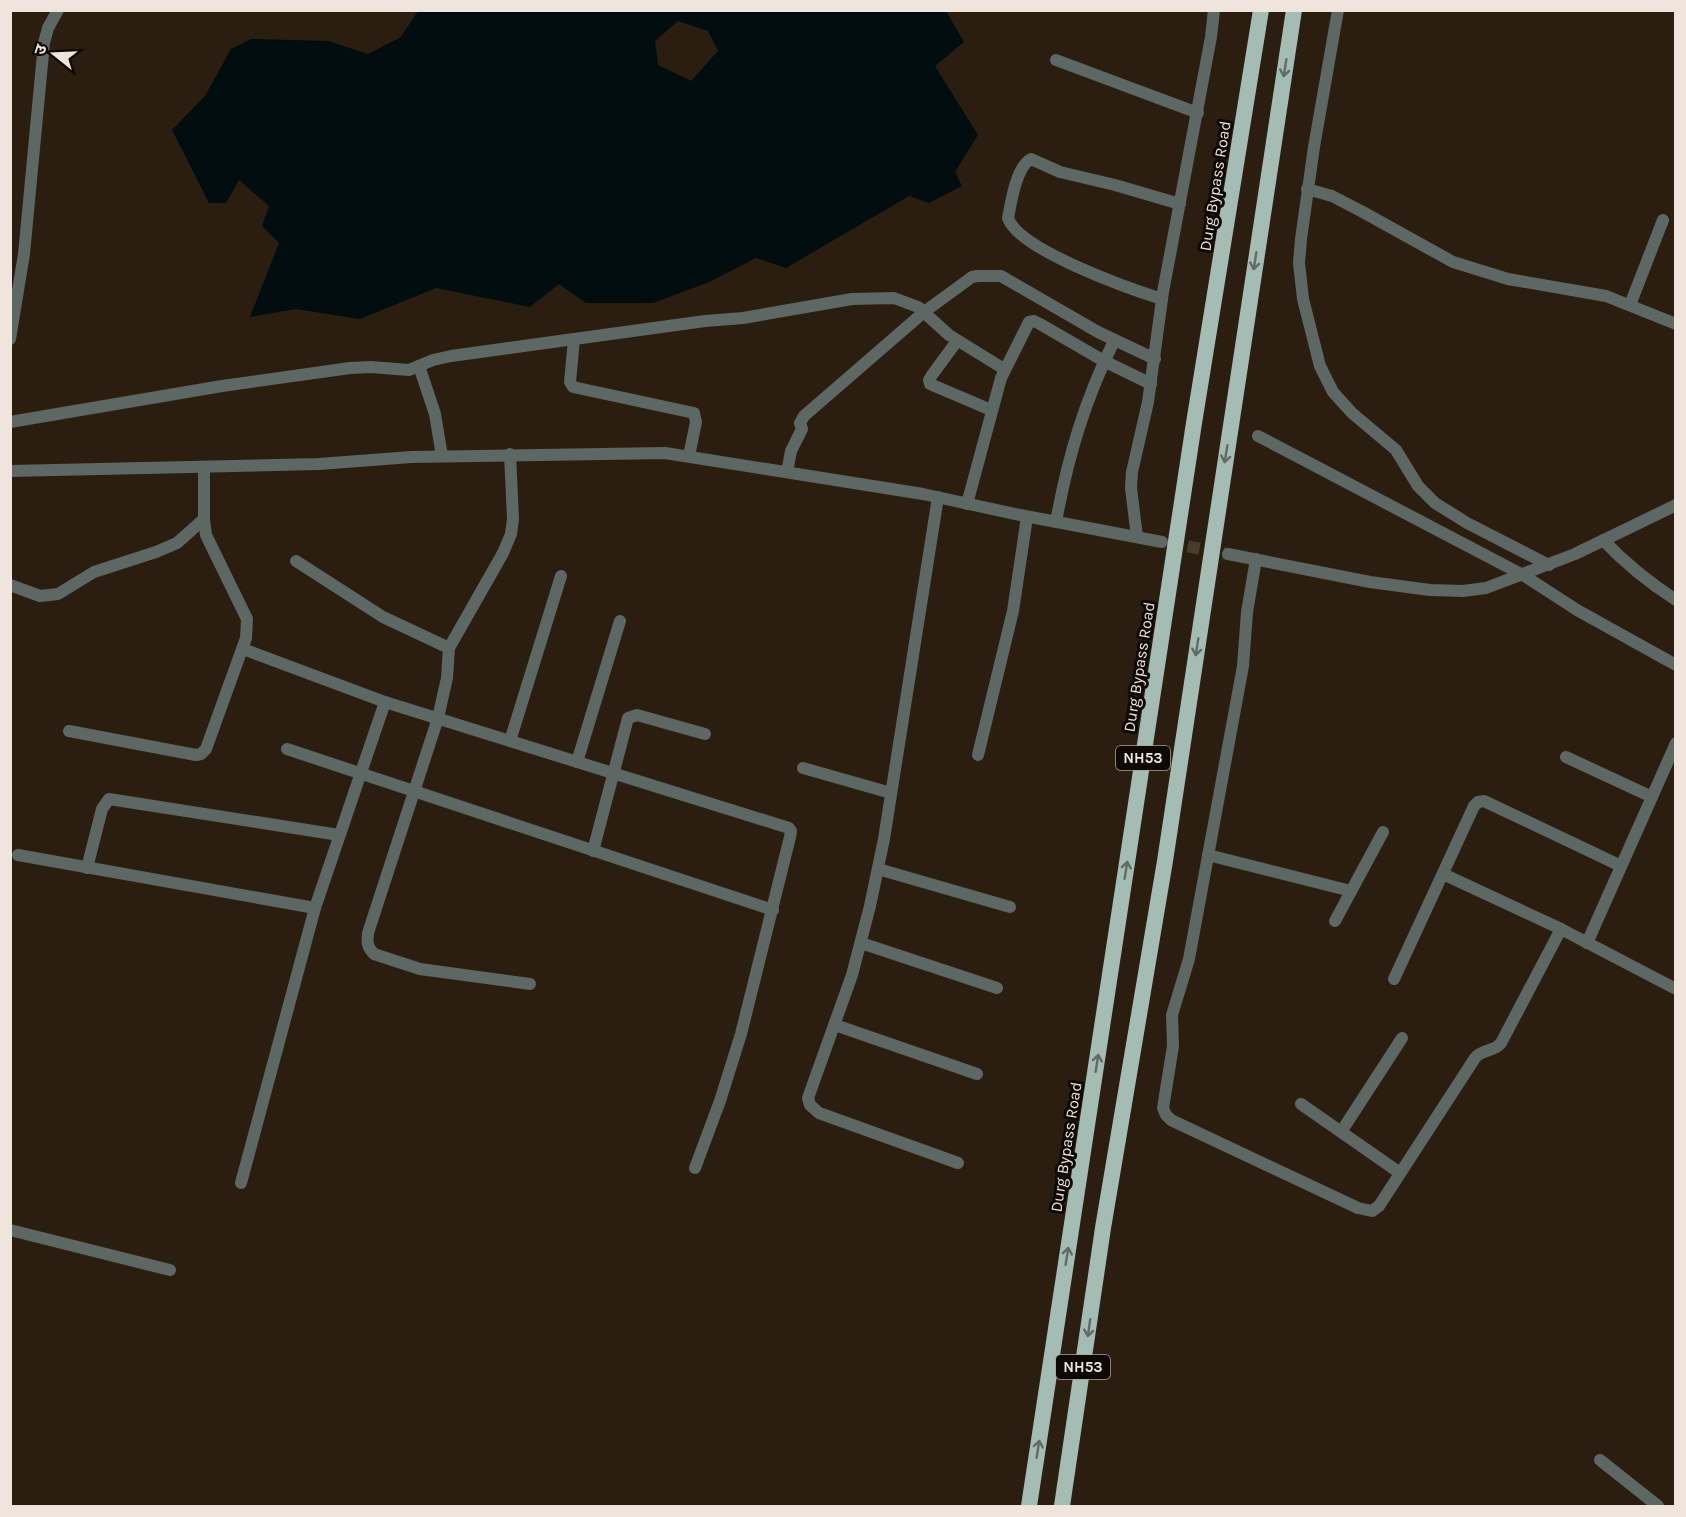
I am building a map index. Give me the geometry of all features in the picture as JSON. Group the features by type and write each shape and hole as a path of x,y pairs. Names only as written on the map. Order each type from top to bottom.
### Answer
{"highway":[{"name":"Durg Bypass Road","path":"1029,1506 1194,423 1261,10"},
{"name":"NH53","path":"1062,1506 1103,1228 1165,861 1294,10"}],"street":[{"path":"10,339 24,254 44,43 48,27 58,10"},
{"path":"1137,537 1131,488 1132,472 1151,384 1162,299 1212,37 1214,10"},
{"path":"1338,10 1307,189 1299,263 1303,299 1316,352 1333,392 1352,413 1396,450 1418,486 1435,502 1467,523 1545,566"},
{"path":"1056,60 1198,113"},
{"path":"1162,299 1117,284 1051,254 1015,230 1008,218 1022,169 1031,159 1066,174 1180,204"},
{"path":"1307,189 1332,196 1453,262 1508,279 1606,296 1676,324"},
{"path":"1630,305 1664,220"},
{"path":"787,472 791,451 802,429 800,423 804,416 930,318 972,277 1001,276 1114,340 1155,359"},
{"path":"10,422 210,388 350,368 371,367 400,370 442,358 743,318 852,299 894,298 908,302 957,341 1004,369"},
{"path":"967,504 1004,369 1029,322 1034,321 1104,361 1151,384"},
{"path":"574,339 570,382 573,387 694,413 696,423 689,456"},
{"path":"1056,522 1071,448 1094,383 1114,340"},
{"path":"957,341 932,375 929,380 930,384 991,410"},
{"path":"419,366 435,414 442,456"},
{"path":"1258,436 1523,575 1577,610 1676,665"},
{"path":"10,471 204,468 510,454 665,453 938,497 1027,517 1162,542"},
{"path":"510,454 513,519 511,534 503,553 449,648 447,678 438,718 368,933 369,949 381,958 420,969 530,984"},
{"path":"69,731 196,755 206,749 243,649 247,619 209,544 204,519 204,468"},
{"path":"938,497 878,868 861,943 835,1025 808,1098 813,1110 958,1163"},
{"path":"1228,554 1370,582 1430,590 1463,591 1486,588 1523,575 1676,505"},
{"path":"978,755 1013,611 1027,517"},
{"path":"10,585 40,596 58,594 94,572 177,543 204,519"},
{"path":"1603,540 1649,583 1676,600"},
{"path":"1256,559 1247,612 1243,666 1189,959 1172,1015 1173,1046 1163,1108 1166,1115 1171,1120 1372,1211 1379,1206 1474,1058 1478,1054 1497,1049 1561,929"},
{"path":"297,561 383,617 449,648"},
{"path":"510,741 561,576"},
{"path":"577,762 620,621"},
{"path":"243,649 385,702 789,828 790,837 773,910 741,1034 720,1101 695,1168"},
{"path":"241,1183 315,908 385,702"},
{"path":"592,851 626,724 632,715 705,734"},
{"path":"1587,943 1676,743"},
{"path":"287,749 773,910"},
{"path":"1566,757 1652,797"},
{"path":"803,768 891,793"},
{"path":"87,867 102,808 109,799 339,835"},
{"path":"1394,979 1474,806 1478,802 1484,801 1621,866"},
{"path":"1335,921 1383,832"},
{"path":"18,855 315,908"},
{"path":"1208,855 1351,891"},
{"path":"878,868 1010,907"},
{"path":"1443,874 1561,929 1676,989"},
{"path":"861,943 997,988"},
{"path":"835,1025 977,1074"},
{"path":"1341,1131 1402,1038"},
{"path":"1301,1104 1400,1173"},
{"path":"10,1230 170,1270"},
{"path":"1599,1460 1658,1506"}],"shaded area":[{"path":"418,11 946,11 964,42 935,66 978,135 955,172 962,186 929,203 909,196 786,268 756,258 709,282 653,303 586,303 559,284 530,307 436,288 360,319 296,309 250,317 279,243 262,226 269,206 239,180 226,203 209,203 172,130 205,96 231,49 251,39 328,41 368,54 401,37","holes":["678,21 708,31 718,51 691,81 658,65 655,41"]}],"tunnel":[{"path":"1170,543 1228,554"}]}
